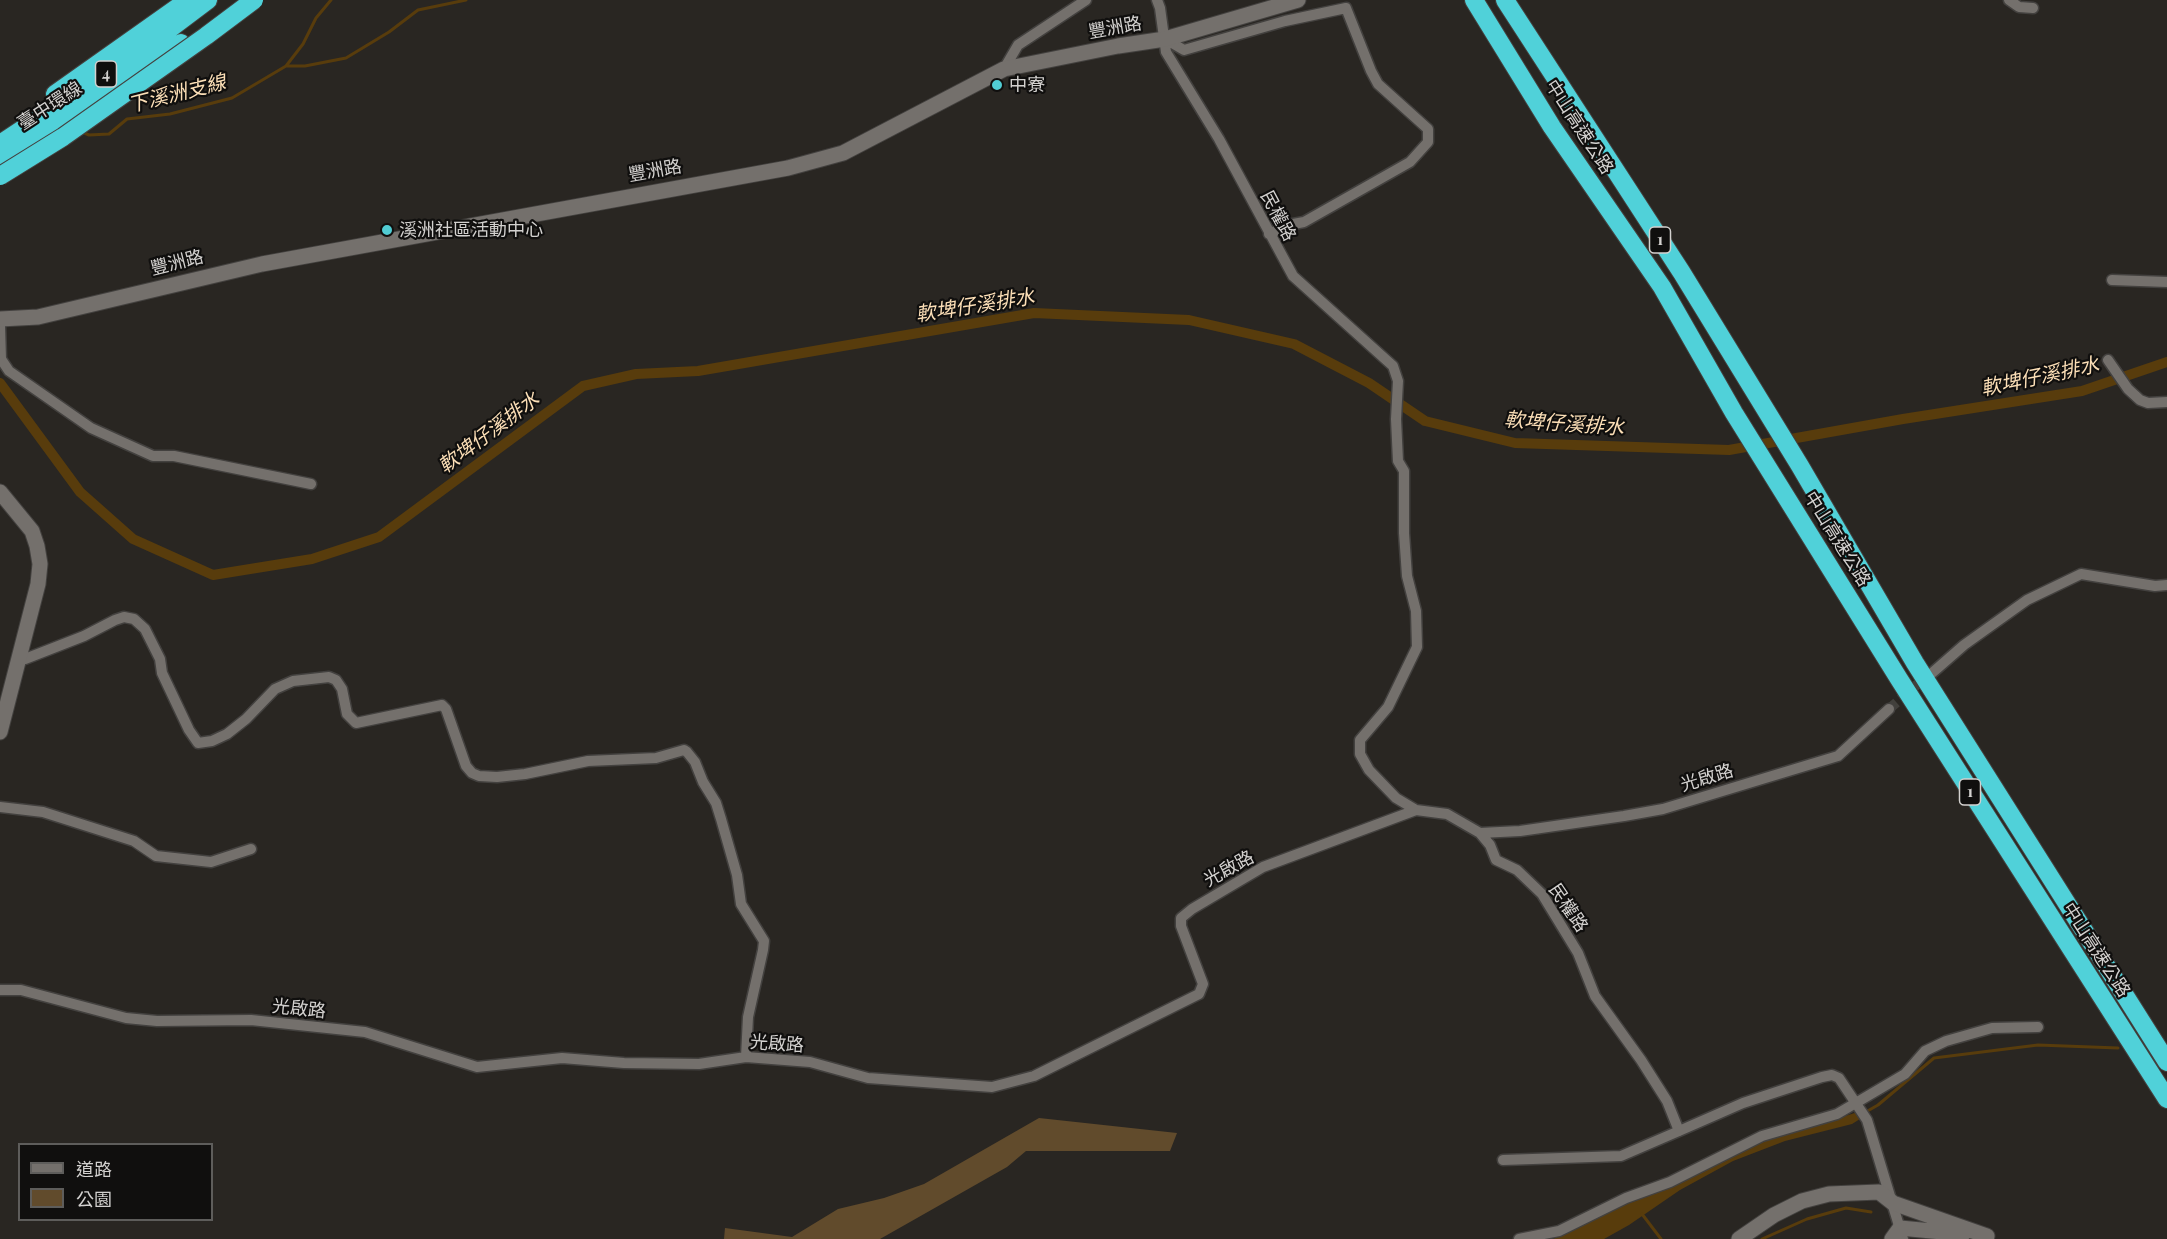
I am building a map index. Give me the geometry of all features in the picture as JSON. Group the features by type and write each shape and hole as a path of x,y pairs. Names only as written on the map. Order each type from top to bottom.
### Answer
{"highway":[{"path":"0,129 43,102 188,0"},
{"name":"臺中環線","path":"0,144 143,49 208,0"},
{"name":"臺中環線","path":"0,162 64,123 205,27 240,0"},
{"path":"0,177 72,130 254,0"},
{"path":"1463,0 1536,115 1552,127"},
{"name":"中山高速公路","path":"1473,0 1552,127 1662,287 1777,483 1985,816 2167,1099"},
{"name":"中山高速公路","path":"1506,0 1682,273 1800,466 1915,663 2167,1062"},
{"path":"1516,0 1556,80"}],"street":[{"path":"0,177 83,124 246,0"},
{"path":"1004,69 1018,45 1086,0"},
{"name":"民權路","path":"1157,0 1172,37 1166,52 1219,139 1293,276 1393,366 1398,381 1396,419 1398,461 1404,471 1407,576 1416,611 1417,646 1388,706 1360,740 1360,754 1369,770 1396,798 1416,810 1447,814 1480,833 1490,845 1496,861 1517,870 1542,894 1578,953 1595,996 1667,1101 1679,1131"},
{"name":"豐洲路","path":"0,319 38,317 262,264 788,168 843,153 1004,69 1172,37 1298,0"},
{"path":"2009,0 2019,8 2033,8"},
{"path":"1172,37 1184,50 1285,21 1346,8 1378,84 1428,129 1428,142 1410,162 1304,222 1288,225 1269,234"},
{"path":"2112,280 2167,282"},
{"path":"0,326 1,359 9,371 91,428 153,456 174,456 311,484"},
{"path":"2108,360 2128,389 2140,400 2148,403 2167,402"},
{"path":"0,492 32,531 39,553 38,584 0,732"},
{"path":"1932,673 1964,645 2027,600 2081,574 2155,586 2167,585"},
{"path":"19,657 25,658 84,636 124,617 134,619 145,629 160,659 162,673 184,721 198,743 212,741 232,730 275,689 293,681 329,677 336,680 342,689 348,717 356,723 442,705 447,712 466,766 479,776 516,775 588,761 660,757 684,750 695,762 702,782 718,811 736,875 741,904 764,941 748,1017 746,1057"},
{"name":"光啟路","path":"1480,833 1520,831 1624,816 1674,806 1838,756 1889,709"},
{"path":"0,807 43,812 134,841 156,856 211,862 251,849"},
{"name":"光啟路","path":"0,990 21,990 126,1018 158,1021 251,1020 365,1032 477,1067 562,1058 624,1063 699,1064 746,1057 810,1062 868,1078 992,1087 1034,1076 1199,994 1203,984 1181,926 1181,918 1192,909 1263,867 1416,810"},
{"path":"1519,1239 1559,1231 1626,1198 1670,1182 1762,1136 1858,1106 1905,1074 1925,1050 1946,1041 1992,1028 2038,1027"},
{"path":"1503,1160 1621,1156 1743,1102 1832,1075 1839,1078 1868,1120 1893,1203 1898,1235 1987,1236 1893,1203 1879,1192 1829,1194 1802,1201 1774,1215 1762,1232 1739,1239"}],"green space":[{"path":"1039,1118 1177,1133 1170,1151 1026,1151 1007,1167 880,1239 724,1239 725,1228 792,1237 838,1209 884,1198 924,1184"}],"shaded area":[{"path":"1858,1112 1860,1119 1852,1124 1785,1141 1733,1161 1680,1190 1604,1239 1553,1239 1760,1137"}],"waterway":[{"name":"下溪洲支線","path":"82,132 89,135 109,134 127,119 170,114 232,98 286,66 303,44 316,18 331,0"},
{"path":"287,66 305,66 346,58 389,32 418,10 466,0"},
{"name":"軟埤仔溪排水","path":"0,383 80,492 133,539 213,575 312,559 379,537 583,386 636,374 698,371 1034,313 1189,320 1294,344 1369,383 1425,421 1515,443 1729,450 1903,419 2082,391 2167,362"},
{"path":"1864,1113 1878,1105 1934,1058 2038,1045 2118,1048"},
{"path":"1762,1239 1807,1219 1846,1208 1871,1212"},
{"path":"1642,1214 1661,1239"}],"tunnel":[{"path":"1889,709 1927,676"}],"place":[{"name":"中寮","path":"997,85"},
{"name":"溪洲社區活動中心","path":"387,230"}]}
